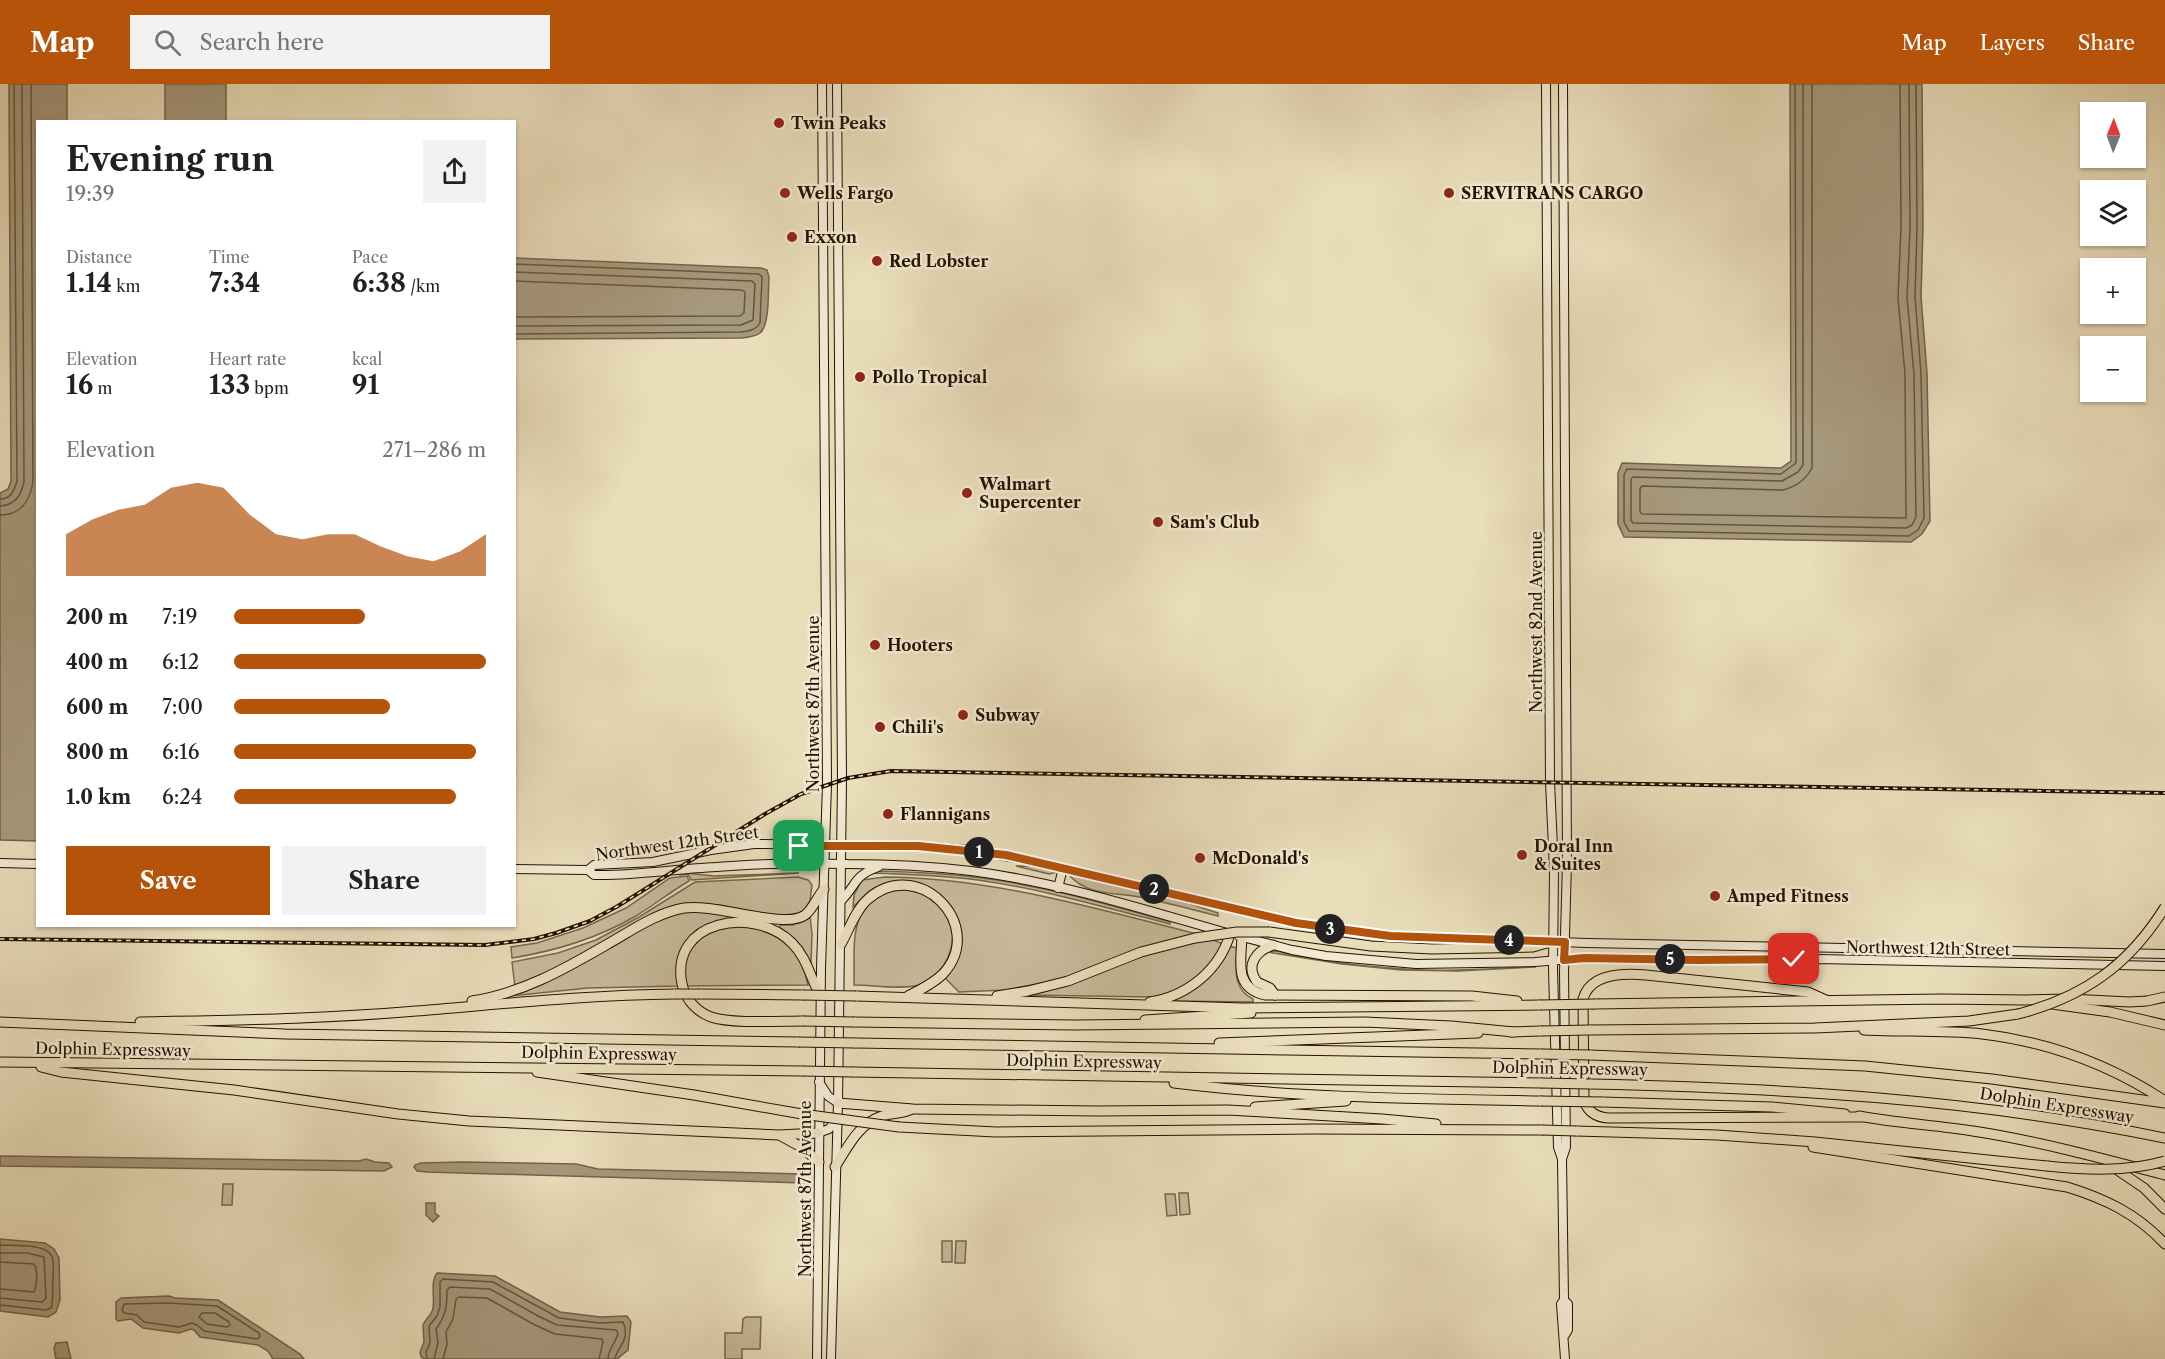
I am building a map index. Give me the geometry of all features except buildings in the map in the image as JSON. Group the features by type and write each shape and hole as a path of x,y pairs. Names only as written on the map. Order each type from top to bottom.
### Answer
{"highway":[{"path":"841,944 861,906 883,890 911,886 922,888 938,898 950,912 956,928 957,938 953,956 944,973 936,980 904,998"},
{"path":"416,1011 431,1006 500,995 539,982 647,921 675,910 697,907 717,908 789,920 806,914 824,889"},
{"path":"1133,1047 1541,1031 1815,1028 1969,1021 2018,1014 2041,1008 2109,972 2143,940 2165,907"},
{"path":"820,995 806,962 795,946 782,935 765,926 744,922 723,923 700,934 690,943 681,964 681,976 687,998 702,1012 720,1020 1075,1025 1365,1022 1514,1032"},
{"path":"977,999 1047,987 1088,974 1150,949 1195,938 1238,932 1269,932 1371,946 1420,949 1533,947 1554,941"},
{"path":"1125,1005 1162,999 1189,988 1213,966 1230,934"},
{"path":"1242,937 1241,971 1246,986 1256,993 1472,996 1540,1005"},
{"path":"1273,945 1258,952 1252,969 1257,982 1270,988 1275,995"},
{"path":"1826,1000 1808,992 1646,975 1619,974 1604,978 1589,988 1583,999 1584,1101 1586,1107 1593,1113 1608,1118 1862,1117"},
{"path":"44,1023 257,1020 416,1011 584,997 675,994 856,996 1289,1008 1942,999 2141,1001 2165,997"},
{"path":"2025,1000 2110,1012 2165,1025"},
{"path":"1075,1025 1249,1013 1289,1008"},
{"name":"Dolphin Expressway","path":"0,1022 285,1034 1590,1055 1865,1066 1992,1078 2165,1102"},
{"path":"1815,1028 1981,1034 2042,1045 2103,1066 2165,1102"},
{"name":"Dolphin Expressway","path":"0,1062 1590,1083 1780,1090 1908,1100 2045,1116 2165,1138"},
{"path":"24,1063 61,1072 234,1090 398,1114 469,1121 779,1135 818,1133"},
{"path":"506,1067 899,1127 996,1132 1474,1128 1695,1134 1815,1142 2047,1166 2122,1169 2165,1161"},
{"path":"1127,1077 1220,1088 1371,1099 1602,1102 1772,1107 1836,1112 2031,1141 2165,1175"},
{"path":"838,1103 913,1109 1097,1112 1228,1110 1371,1099"},
{"path":"835,1167 854,1137 867,1124 881,1117 913,1109"},
{"path":"1228,1110 1382,1119 1474,1128"},
{"path":"779,1135 803,1148 819,1162"},
{"path":"1769,1139 2067,1187 2088,1193 2120,1207 2143,1223 2165,1244"},
{"path":"2096,1156 2144,1188 2165,1209"}],"main road":[{"name":"Northwest 87th Avenue","path":"817,1359 820,995 828,772 822,84"},
{"name":"Northwest 87th Avenue","path":"831,1359 841,944 837,84"},
{"name":"Northwest 82nd Avenue","path":"1546,84 1550,782 1554,870 1553,960 1558,1147 1562,1159 1564,1300 1568,1304 1565,1359"},
{"name":"Northwest 82nd Avenue","path":"1562,1159 1566,1146 1564,960 1567,855 1563,84"},
{"name":"Northwest 12th Street","path":"588,870 594,865 653,862 743,845 883,845 959,849 1006,855 1285,921 1390,936 1565,942 2165,954"},
{"path":"0,863 36,864"},
{"name":"Northwest 12th Street","path":"516,869 588,870 594,875 621,875 727,866 841,864 972,871 1114,901 1273,945 1334,957 1393,963 1461,964 1584,958 1817,959 2165,966"},
{"path":"841,902 861,875 883,865"},
{"path":"1058,888 1063,868"},
{"path":"819,1081 831,1099 838,1103"},
{"path":"818,1133 829,1129 838,1116"}],"shaded area":[{"path":"1016,866 1030,866 1058,872 1049,874"},
{"path":"879,871 999,880 1098,902 1170,922 1170,924 1026,888 950,877 868,873"},
{"path":"686,873 714,876 799,873 691,880 688,874 679,875"},
{"path":"1069,875 1188,903 1218,913 1218,916 1144,898 1094,890 1085,887"},
{"path":"687,876 689,881 620,925 559,948 512,958 511,947 537,943 583,928 626,908 670,878"},
{"path":"798,877 808,880 812,885 810,901 803,913 780,917 720,905 700,904 667,908 654,913 556,970 515,987 512,962 558,953 596,940 639,917 695,882"},
{"path":"885,877 925,879 1004,889 1081,905 1197,934 1144,947 1062,979 1006,990 959,992 945,978 957,960 961,941 959,923 950,907 938,894 921,885 902,881 876,887 853,907 854,895 862,880"},
{"path":"898,889 927,896 938,903 946,913 953,937 944,965 933,977 919,985 896,987 854,985 855,939 861,914 869,903 881,895"},
{"path":"689,911 735,914 735,918 722,920 679,958 677,978 679,986 588,988 510,996 664,916"},
{"path":"810,916 811,963 794,938 778,928 781,925 793,925"},
{"path":"730,926 759,928 781,938 799,958 808,985 685,986 685,962 690,948 708,934"},
{"path":"1211,939 1223,944 1216,957 1199,977 1175,992 1151,997 1028,995 1164,949"},
{"path":"1229,946 1237,948 1238,984 1246,995 1253,999 1253,1002 1172,1001"},
{"path":"1276,951 1332,962 1407,969 1536,967 1458,971 1401,970 1342,964 1267,952"},
{"path":"223,1184 233,1184 232,1205 222,1205"},
{"path":"1179,1193 1188,1193 1190,1214 1180,1215"},
{"path":"1165,1194 1175,1194 1177,1215 1167,1216"},
{"path":"942,1241 952,1241 952,1262 942,1262"},
{"path":"956,1241 966,1241 965,1263 955,1263"},
{"path":"761,1317 760,1349 742,1349 742,1359 725,1359 725,1333 742,1333 743,1319"}],"water":[{"path":"9,84 67,84 67,120 36,120 36,841 0,840 0,493 8,489 11,481"},
{"path":"165,84 226,84 226,120 165,120"},
{"path":"1790,84 1922,84 1921,297 1927,373 1930,521 1922,534 1911,542 1624,537 1618,524 1618,473 1622,463 1781,468 1791,461"},
{"path":"516,258 767,270 769,277 768,307 763,329 751,337 516,339"},
{"path":"0,1156 359,1161 366,1159 389,1163 392,1167 384,1171 0,1166"},
{"path":"421,1163 576,1164 598,1169 804,1174 806,1179 804,1183 427,1172 417,1171 414,1167"},
{"path":"426,1203 435,1203 435,1213 439,1216 433,1222 426,1215"},
{"path":"0,1239 45,1243 54,1249 59,1258 60,1300 56,1312 48,1317 0,1311"},
{"path":"437,1273 495,1276 560,1312 600,1317 627,1316 631,1322 628,1350 617,1359 425,1359 421,1357 420,1352 424,1342 423,1325 432,1310 434,1281"},
{"path":"169,1296 218,1300 300,1354 304,1359 273,1359 268,1351 258,1345 200,1337 191,1329 179,1333 143,1328 131,1319 118,1321 116,1319 116,1302 121,1298"},
{"path":"67,1342 71,1359 56,1359 54,1348 56,1343"}],"railway":[{"path":"0,939 485,945 534,939 590,921 618,906 801,794 848,778 891,771 2165,793"}],"place":[{"name":"Twin Peaks","path":"779,123"},
{"name":"Wells Fargo","path":"785,193"},
{"name":"SERVITRANS CARGO","path":"1449,193"},
{"name":"Exxon","path":"792,237"},
{"name":"Red Lobster","path":"877,261"},
{"name":"Pollo Tropical","path":"860,377"},
{"name":"Walmart Supercenter","path":"967,493"},
{"name":"Sam's Club","path":"1158,522"},
{"name":"Hooters","path":"875,645"},
{"name":"Subway","path":"963,715"},
{"name":"Chili's","path":"880,727"},
{"name":"Flannigans","path":"888,814"},
{"name":"Doral Inn & Suites","path":"1522,855"},
{"name":"McDonald's","path":"1200,858"},
{"name":"Amped Fitness","path":"1715,896"}],"route":[{"path":"799,846 918,846 992,853 1037,861 1296,923 1336,930 1390,936 1565,942 1564,960 1584,958 1794,959"}]}
